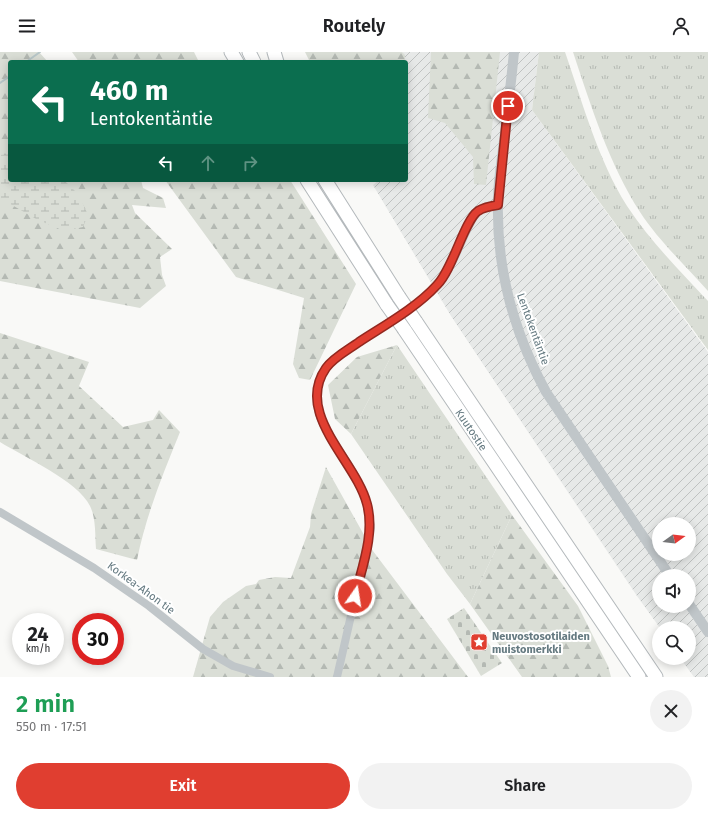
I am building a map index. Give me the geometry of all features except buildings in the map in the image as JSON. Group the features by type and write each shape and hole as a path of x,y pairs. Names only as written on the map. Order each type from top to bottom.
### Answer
{"highway":[{"name":"Kuutostie","path":"308,182 387,305 639,677"},
{"name":"Kuutostie","path":"326,182 399,297 656,677"},
{"path":"334,182 399,297"}],"street":[{"name":"Lentokentäntie","path":"514,52 498,205 499,244 507,293 515,320 533,368 560,414 665,569"},
{"path":"337,677 371,528 367,504 362,489 326,429 319,414 317,403 318,383 326,368 338,356 416,302 437,285 448,268 470,222 477,212 487,206 498,205"},
{"name":"Korkea-Ahon tie","path":"0,512 100,573 149,606 203,649 233,666 270,677"},
{"path":"695,613 708,632"}],"shaded area":[{"path":"402,52 539,52 532,110 708,352 708,677 694,677 685,665 696,665 696,621 655,621 451,316 373,185 377,182 408,182 408,60 404,60"}],"green space":[{"path":"0,52 39,52 46,60 8,60 8,182 142,182 143,188 163,198 166,208 132,205 135,213 172,249 160,257 162,275 166,286 140,308 0,281"},
{"path":"72,52 194,52 198,60 78,60"},
{"path":"305,52 402,52 405,55 405,60 309,60"},
{"path":"431,52 500,52 486,185 474,184 473,157 445,123 428,118"},
{"path":"539,52 565,52 599,151 627,206 645,231 708,301 708,350 532,110"},
{"path":"573,52 708,52 708,291 655,233 629,194 610,155"},
{"path":"8,154 8,182 66,182 79,195 88,215 83,227 64,231 36,219 0,198 0,155"},
{"path":"166,182 291,182 356,284 310,380 299,378 293,364 304,298 236,277"},
{"path":"0,333 89,362 79,386 123,427 153,420 159,410 180,432 150,511 137,560 96,549 95,527 92,511 84,497 50,470 0,442"},
{"path":"397,345 512,515 470,604 447,574 351,434"},
{"path":"397,345 351,434 335,419 328,385 357,357"},
{"path":"326,467 373,551 468,677 193,677 210,617 223,602 246,586 256,584 259,580 275,577 291,578 310,527 311,514"},
{"path":"512,515 578,606 608,666 611,677 522,677 470,604"},
{"path":"464,608 502,663 481,676 447,619"}],"waterway":[{"path":"29,60 40,52"},
{"path":"0,83 8,77"}],"place":[{"name":"Neuvostosotilaiden muistomerkki","path":"479,642"}],"route":[{"path":"355,596 371,528 370,517 362,489 326,429 319,414 317,403 318,383 326,368 338,356 416,302 437,285 448,268 470,222 477,212 487,206 498,205 508,106"}]}
